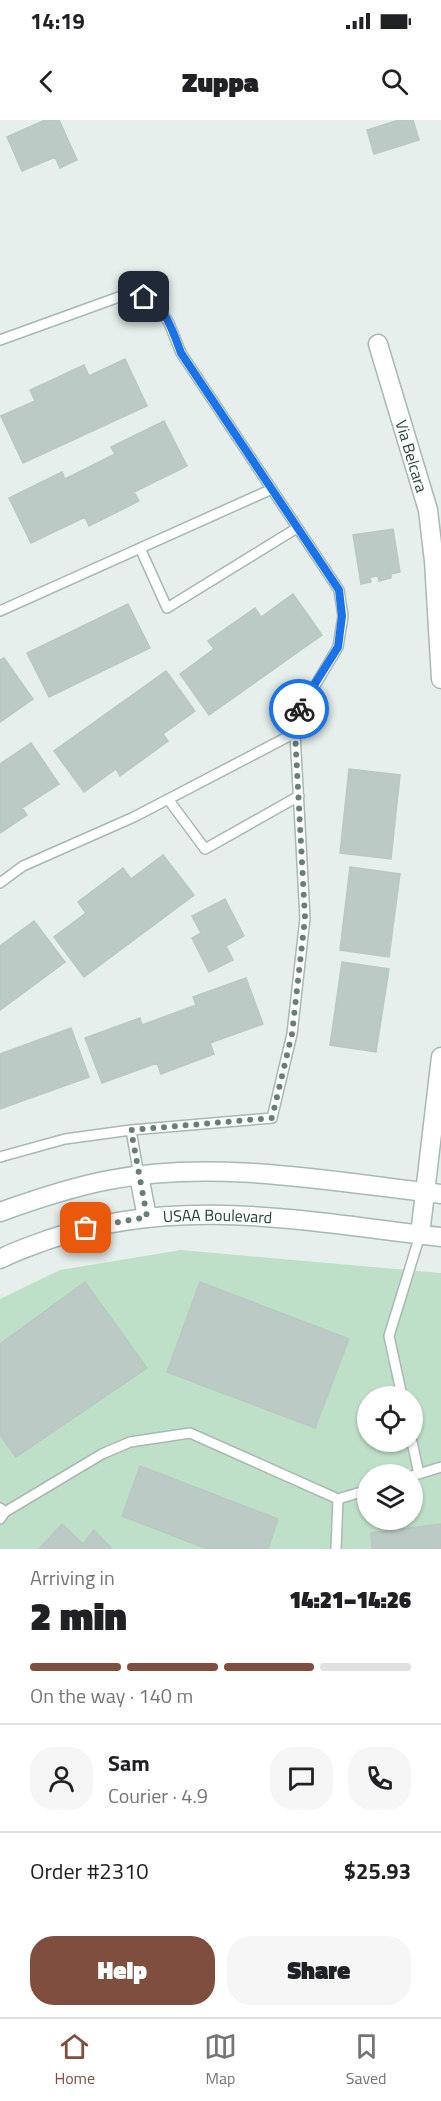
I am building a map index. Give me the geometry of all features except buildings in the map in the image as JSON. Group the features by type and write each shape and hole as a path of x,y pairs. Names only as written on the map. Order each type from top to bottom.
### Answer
{"street":[{"name":"Via Belcara","path":"378,344 428,510 434,561 441,679"},
{"path":"420,1234 433,1193 441,1057"},
{"path":"0,1212 58,1192 110,1180 202,1171 255,1173 433,1193"},
{"path":"139,1176 147,1217"},
{"name":"USAA Boulevard","path":"0,1259 70,1232 117,1221 202,1213 252,1215 441,1237"}],"lane":[{"path":"0,340 130,293 155,302 169,323 181,353 339,590 342,616 338,647 296,713 295,733 305,918 292,1034 272,1118 131,1130 65,1139 0,1157"},
{"path":"0,611 272,489"},
{"path":"140,548 167,608 297,528"},
{"path":"0,883 23,867 134,817 295,733"},
{"path":"168,799 205,849 299,796"},
{"path":"131,1130 139,1176"},
{"path":"400,1386 389,1336 420,1234"},
{"path":"2,1513 102,1454 130,1442 190,1433 338,1499 357,1493"},
{"path":"423,1473 441,1467"},
{"path":"336,1549 338,1499"}],"green space":[{"path":"181,1250 441,1273 441,1549 0,1549 0,1299 60,1270"}],"way so far":[{"path":"86,1228 147,1217 131,1130 272,1118 292,1034 305,918 295,733 296,713 299,709"}],"route":[{"path":"144,297 155,302 169,323 181,353 339,590 342,616 338,647 299,709"}]}
